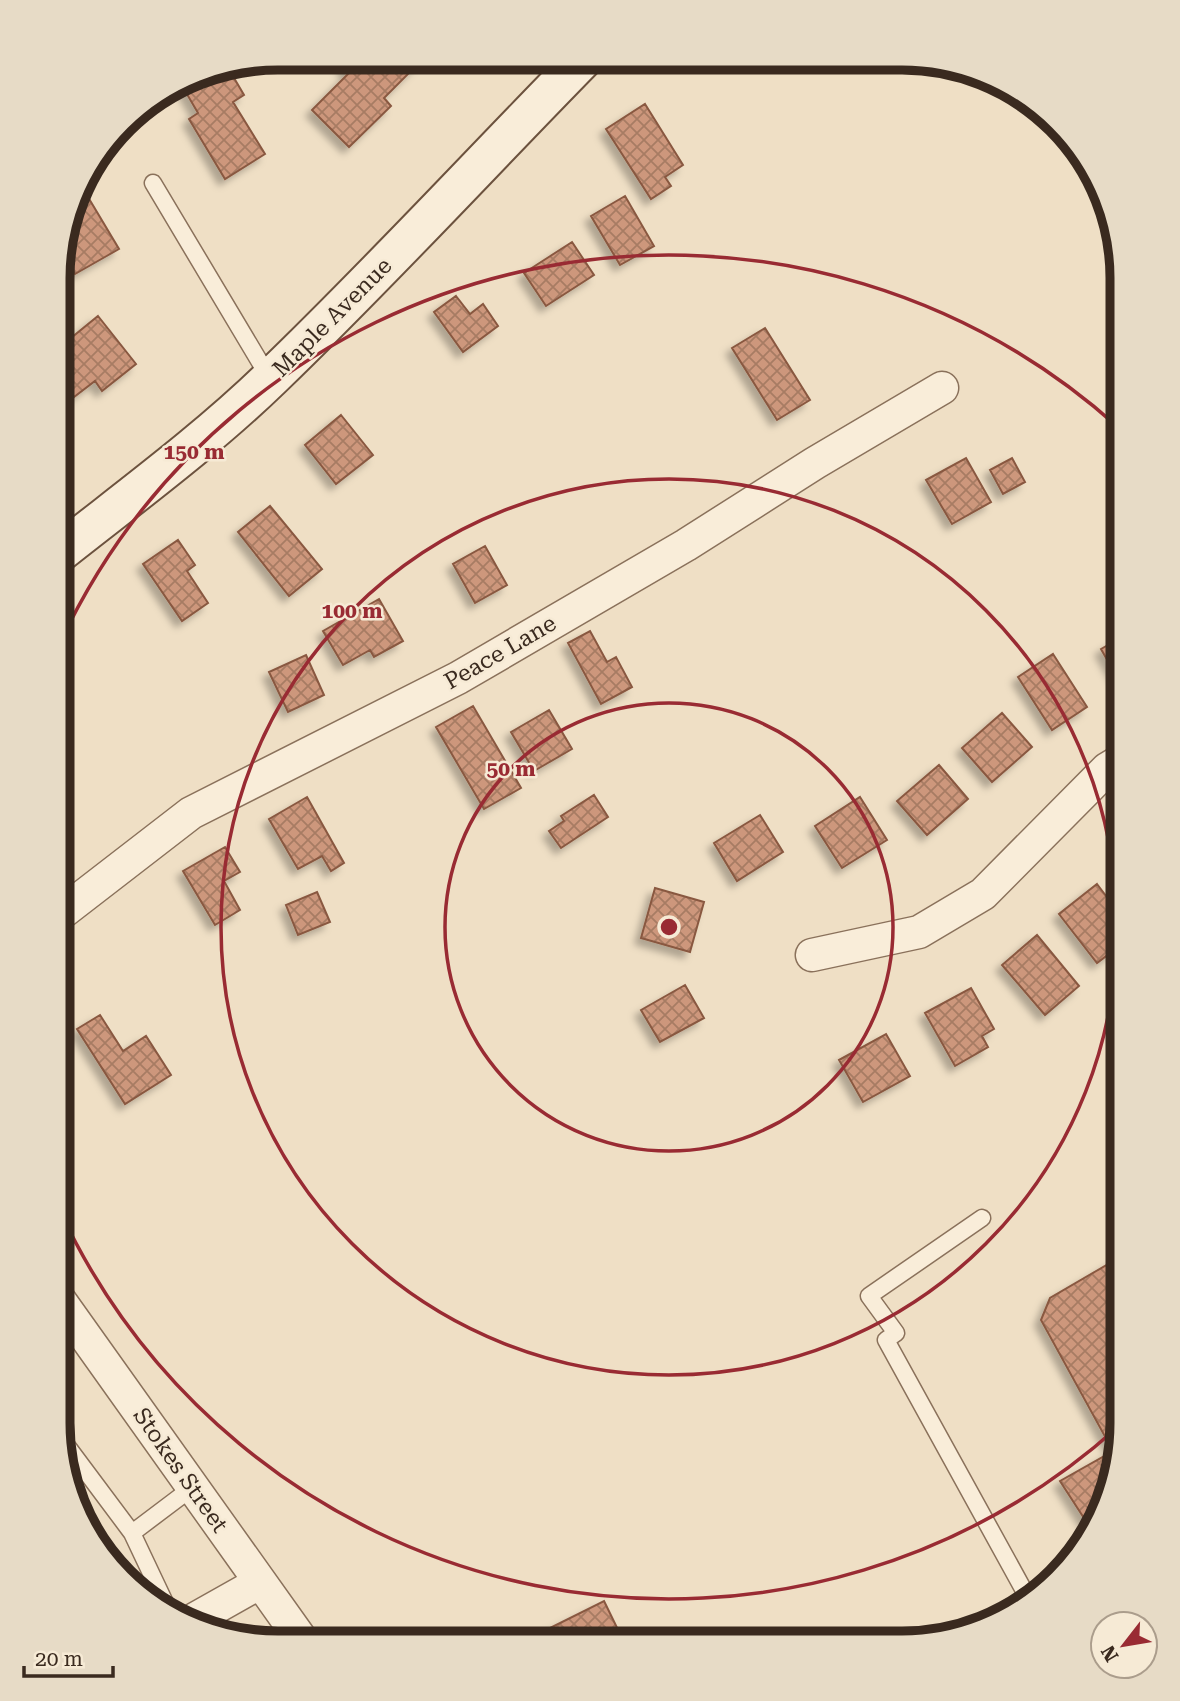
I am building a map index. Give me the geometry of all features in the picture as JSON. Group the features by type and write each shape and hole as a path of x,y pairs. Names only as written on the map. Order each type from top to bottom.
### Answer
{"main road":[{"name":"Maple Avenue","path":"70,544 185,454 270,379 414,236 569,70"}],"street":[{"name":"Peace Lane","path":"70,906 191,813 458,678 686,545 942,388"},
{"path":"812,955 919,932 983,894 1110,767"},
{"name":"Stokes Street","path":"70,1315 295,1631"},
{"path":"201,1616 259,1583"}],"lane":[{"path":"153,183 270,379"},
{"path":"982,1218 869,1296 896,1333 886,1340 1024,1591"},
{"path":"72,1453 132,1533 161,1595"},
{"path":"132,1533 193,1487"}],"building":[{"path":"346,70 412,70 384,98 391,106 349,147 312,110 349,73"},
{"path":"232,75 244,95 233,102 265,154 225,179 189,119 198,113 185,91"},
{"path":"645,104 683,165 665,177 671,186 651,199 606,129"},
{"path":"625,196 654,246 620,265 591,216"},
{"path":"88,197 119,249 75,274 71,267 72,251 77,224"},
{"path":"572,242 594,275 546,306 524,273"},
{"path":"456,296 470,314 483,304 498,326 463,352 434,312"},
{"path":"98,316 136,364 102,391 95,381 70,400 70,339"},
{"path":"765,328 810,400 777,420 732,348"},
{"path":"341,415 373,455 336,484 305,445"},
{"path":"966,458 991,502 952,524 926,480"},
{"path":"1012,458 1025,482 1003,494 990,470"},
{"path":"270,506 322,569 289,596 238,532"},
{"path":"178,540 195,565 187,571 208,603 182,621 143,564"},
{"path":"485,546 507,585 475,603 453,564"},
{"path":"379,599 403,641 374,657 370,650 343,665 323,631"},
{"path":"590,631 607,662 616,657 632,687 601,704 568,643"},
{"path":"1110,644 1110,665 1101,649"},
{"path":"1053,654 1087,707 1052,730 1018,677"},
{"path":"306,655 324,695 288,712 269,672"},
{"path":"473,706 521,788 484,809 436,727"},
{"path":"549,710 572,749 534,771 511,732"},
{"path":"1002,713 1032,747 992,782 962,748"},
{"path":"939,765 968,799 927,835 897,801"},
{"path":"594,795 608,817 561,848 549,831 564,821 561,816"},
{"path":"307,797 344,863 331,871 322,856 298,869 269,819"},
{"path":"860,797 887,840 842,868 815,826"},
{"path":"760,815 783,852 737,881 714,843"},
{"path":"225,847 240,872 224,881 240,910 215,925 183,871"},
{"path":"1097,884 1110,901 1110,953 1097,963 1059,914"},
{"path":"655,888 704,902 690,952 641,938"},
{"path":"317,892 330,922 298,935 286,905"},
{"path":"1037,935 1079,986 1045,1015 1002,965"},
{"path":"685,985 704,1018 660,1042 641,1010"},
{"path":"971,988 994,1029 982,1036 988,1047 955,1066 925,1013"},
{"path":"100,1015 123,1051 146,1036 171,1075 125,1104 77,1029"},
{"path":"886,1034 910,1076 863,1102 839,1060"},
{"path":"1110,1263 1109,1444 1041,1320 1050,1298"},
{"path":"1107,1454 1099,1490 1086,1521 1060,1481"},
{"path":"604,1601 619,1631 544,1631"}]}
